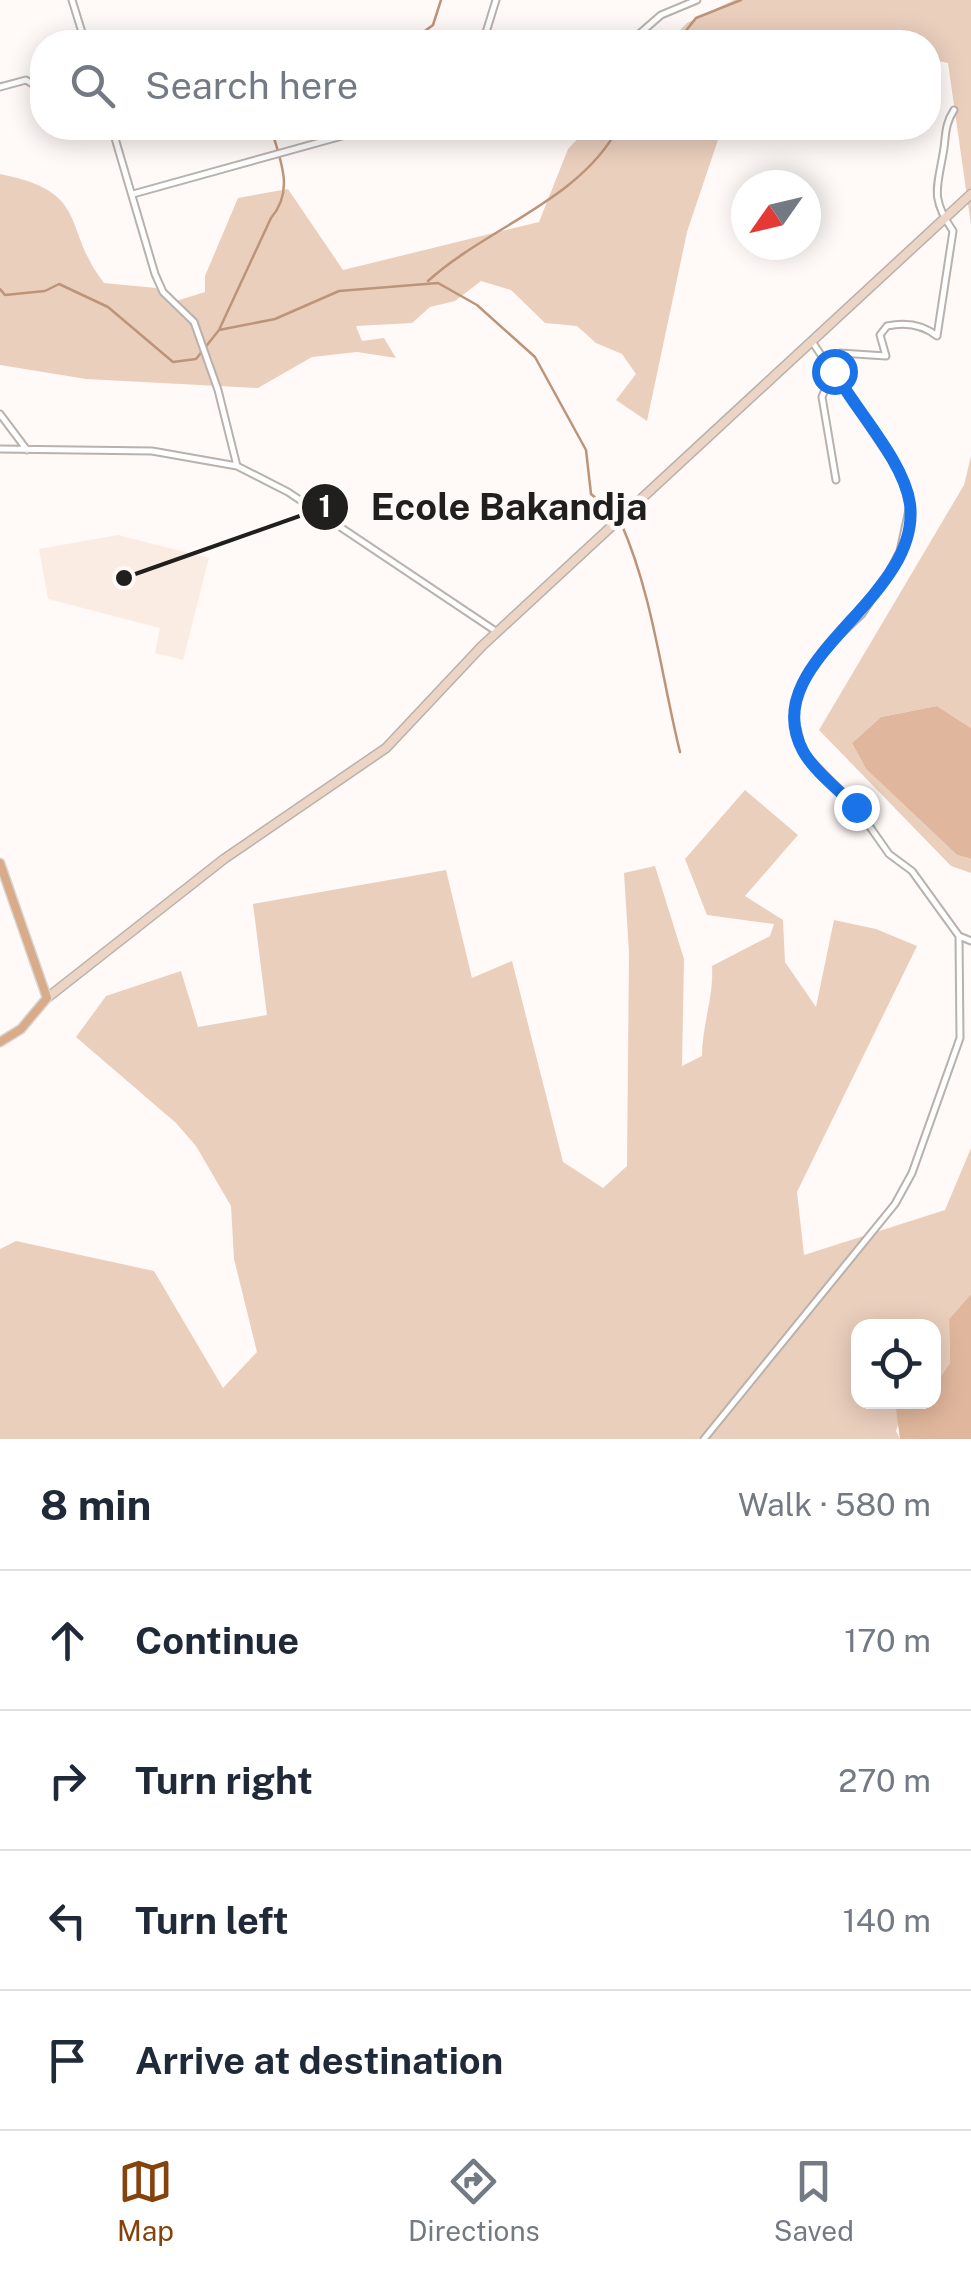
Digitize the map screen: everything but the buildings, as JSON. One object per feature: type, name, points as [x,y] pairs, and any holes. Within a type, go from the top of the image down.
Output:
[{"type":"main road","points":[[0,1042],[21,1029],[47,998],[224,860],[364,767],[497,632],[971,194]]},
{"type":"main road","points":[[0,862],[47,998]]},
{"type":"street","points":[[72,0],[81,30]]},
{"type":"street","points":[[487,30],[496,0]]},
{"type":"street","points":[[644,30],[661,16],[697,0]]},
{"type":"street","points":[[0,86],[30,82]]},
{"type":"street","points":[[836,480],[822,397],[840,354],[886,356],[880,335],[887,326],[915,326],[936,336],[953,232],[938,209],[935,179],[946,124],[954,110]]},
{"type":"street","points":[[116,140],[163,292],[194,322],[218,390],[237,466]]},
{"type":"street","points":[[133,194],[328,140]]},
{"type":"street","points":[[813,343],[900,471],[910,505],[900,551],[870,600],[822,652],[803,681],[794,703],[795,720],[804,752],[856,807],[889,854],[912,871],[960,936],[971,941]]},
{"type":"street","points":[[0,414],[26,450]]},
{"type":"street","points":[[0,449],[152,452],[237,466],[288,492],[497,632]]},
{"type":"street","points":[[704,1439],[856,1257],[912,1173],[960,1038],[960,936]]},
{"type":"shaded area","points":[[734,0],[971,0],[971,225],[948,63],[941,62],[941,30],[680,30]]},
{"type":"shaded area","points":[[577,140],[718,140],[687,232],[647,421],[616,400],[636,374],[622,354],[596,343],[577,326],[545,323],[511,290],[481,281],[455,301],[430,307],[412,323],[356,326],[362,341],[384,338],[396,358],[357,352],[312,357],[258,388],[86,379],[0,365],[0,174],[49,191],[62,202],[104,283],[156,288],[173,302],[205,292],[205,276],[238,198],[288,189],[343,270],[539,222],[568,149]]},
{"type":"shaded area","points":[[971,456],[971,728],[937,706],[881,717],[852,743],[866,769],[957,855],[971,859],[971,873],[951,866],[819,730],[964,485]]},
{"type":"shaded area","points":[[118,535],[209,558],[183,660],[155,653],[160,628],[48,599],[39,549]]},
{"type":"shaded area","points":[[937,706],[971,728],[971,859],[957,855],[866,769],[852,743],[881,717]]},
{"type":"shaded area","points":[[745,790],[798,835],[745,896],[783,920],[785,962],[816,1007],[834,920],[876,929],[917,946],[797,1192],[804,1255],[945,1210],[971,1148],[971,1294],[949,1319],[950,1363],[941,1376],[941,1319],[851,1319],[851,1409],[904,1409],[896,1431],[900,1439],[0,1439],[0,1249],[16,1241],[154,1271],[223,1388],[257,1352],[234,1259],[231,1206],[196,1146],[176,1123],[76,1037],[106,996],[181,971],[198,1027],[267,1015],[253,904],[446,870],[472,978],[512,961],[563,1162],[603,1188],[627,1166],[629,953],[624,873],[655,866],[684,959],[682,1066],[702,1056],[712,966],[770,936],[774,924],[707,915],[685,859]]},
{"type":"shaded area","points":[[971,1294],[971,1439],[900,1439],[896,1409],[941,1409],[941,1376],[950,1363],[949,1319]]},
{"type":"waterway","points":[[426,30],[433,25],[441,0]]},
{"type":"waterway","points":[[686,30],[696,18],[741,0]]},
{"type":"waterway","points":[[0,289],[5,295],[45,291],[59,284],[108,307],[173,362],[196,359],[219,330],[282,197],[283,174],[274,140]]},
{"type":"waterway","points":[[428,281],[556,194],[580,175],[610,140]]},
{"type":"waterway","points":[[219,330],[275,319],[339,291],[438,283],[477,305],[535,357],[586,450],[591,494],[617,516]]},
{"type":"waterway","points":[[621,523],[649,607],[680,752]]},
{"type":"place","name":"Ecole Bakandja","points":[[124,578]]},
{"type":"route","points":[[834,371],[857,412],[900,471],[910,505],[900,551],[888,574],[862,614],[822,652],[794,703],[804,752],[856,807]]}]
